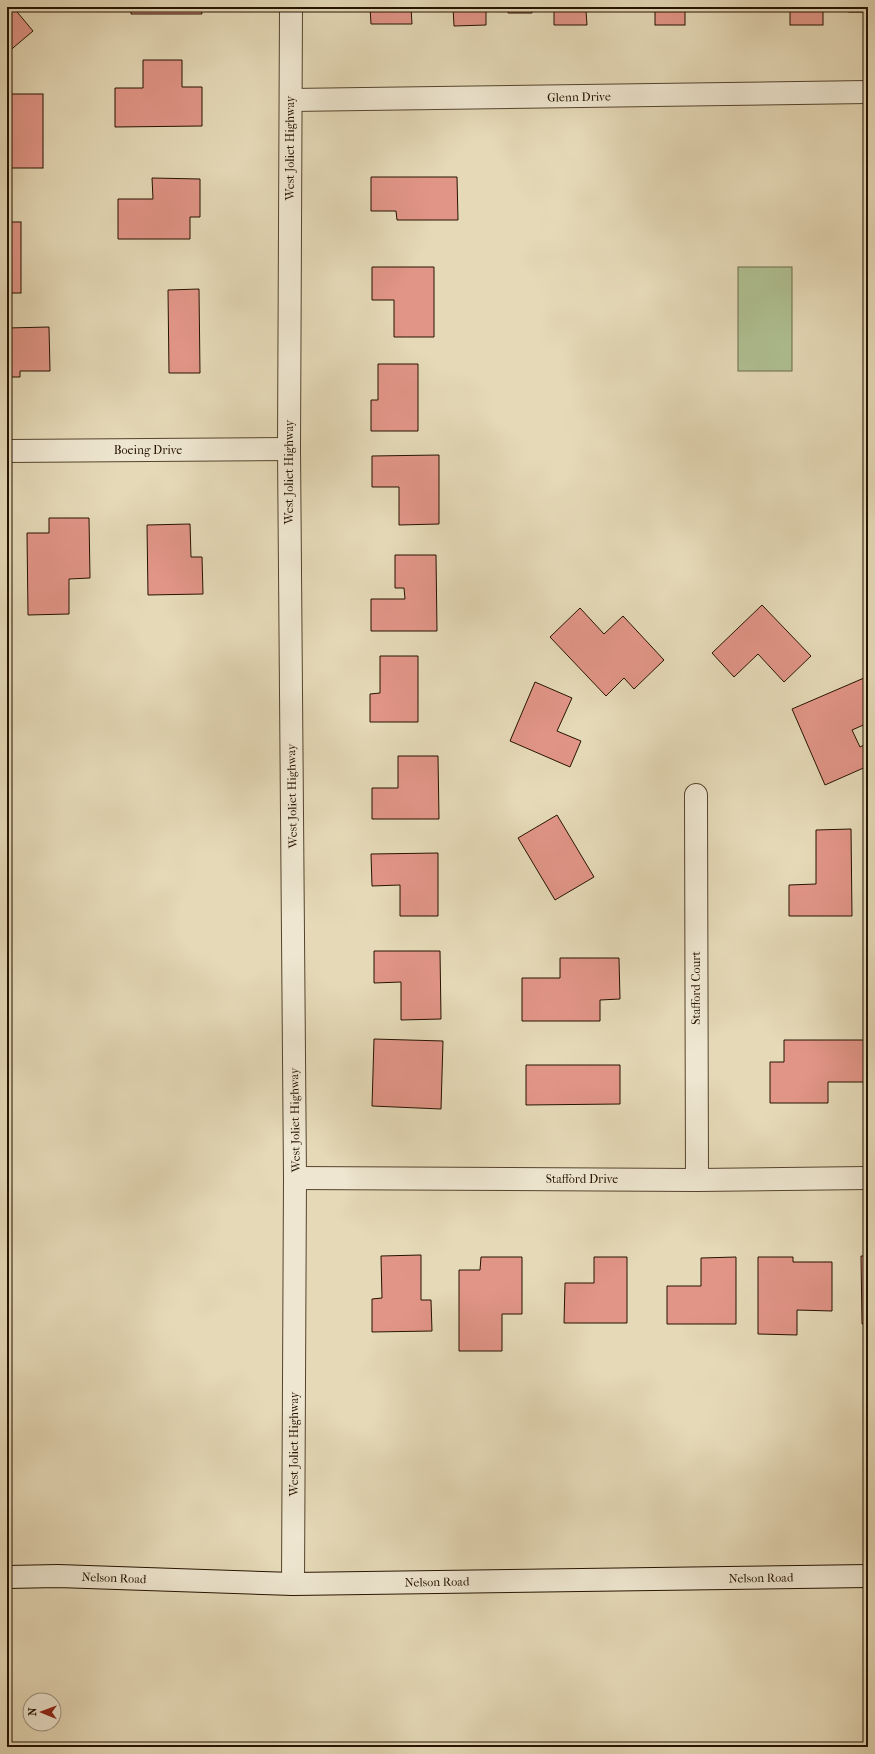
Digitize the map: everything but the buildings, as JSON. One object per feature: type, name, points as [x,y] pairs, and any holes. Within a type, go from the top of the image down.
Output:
[{"type":"street","name":"West Joliet Highway","points":[[291,7],[289,449],[295,1178],[293,1584]]},
{"type":"street","name":"Glenn Drive","points":[[291,100],[868,92]]},
{"type":"street","name":"Boeing Drive","points":[[7,451],[289,449]]},
{"type":"street","name":"Stafford Court","points":[[696,795],[697,1180]]},
{"type":"street","name":"Stafford Drive","points":[[295,1178],[697,1180],[868,1178]]},
{"type":"street","name":"Nelson Road","points":[[7,1577],[58,1576],[293,1584],[868,1576]]},
{"type":"green space","points":[[738,267],[792,267],[792,371],[738,371]]}]
